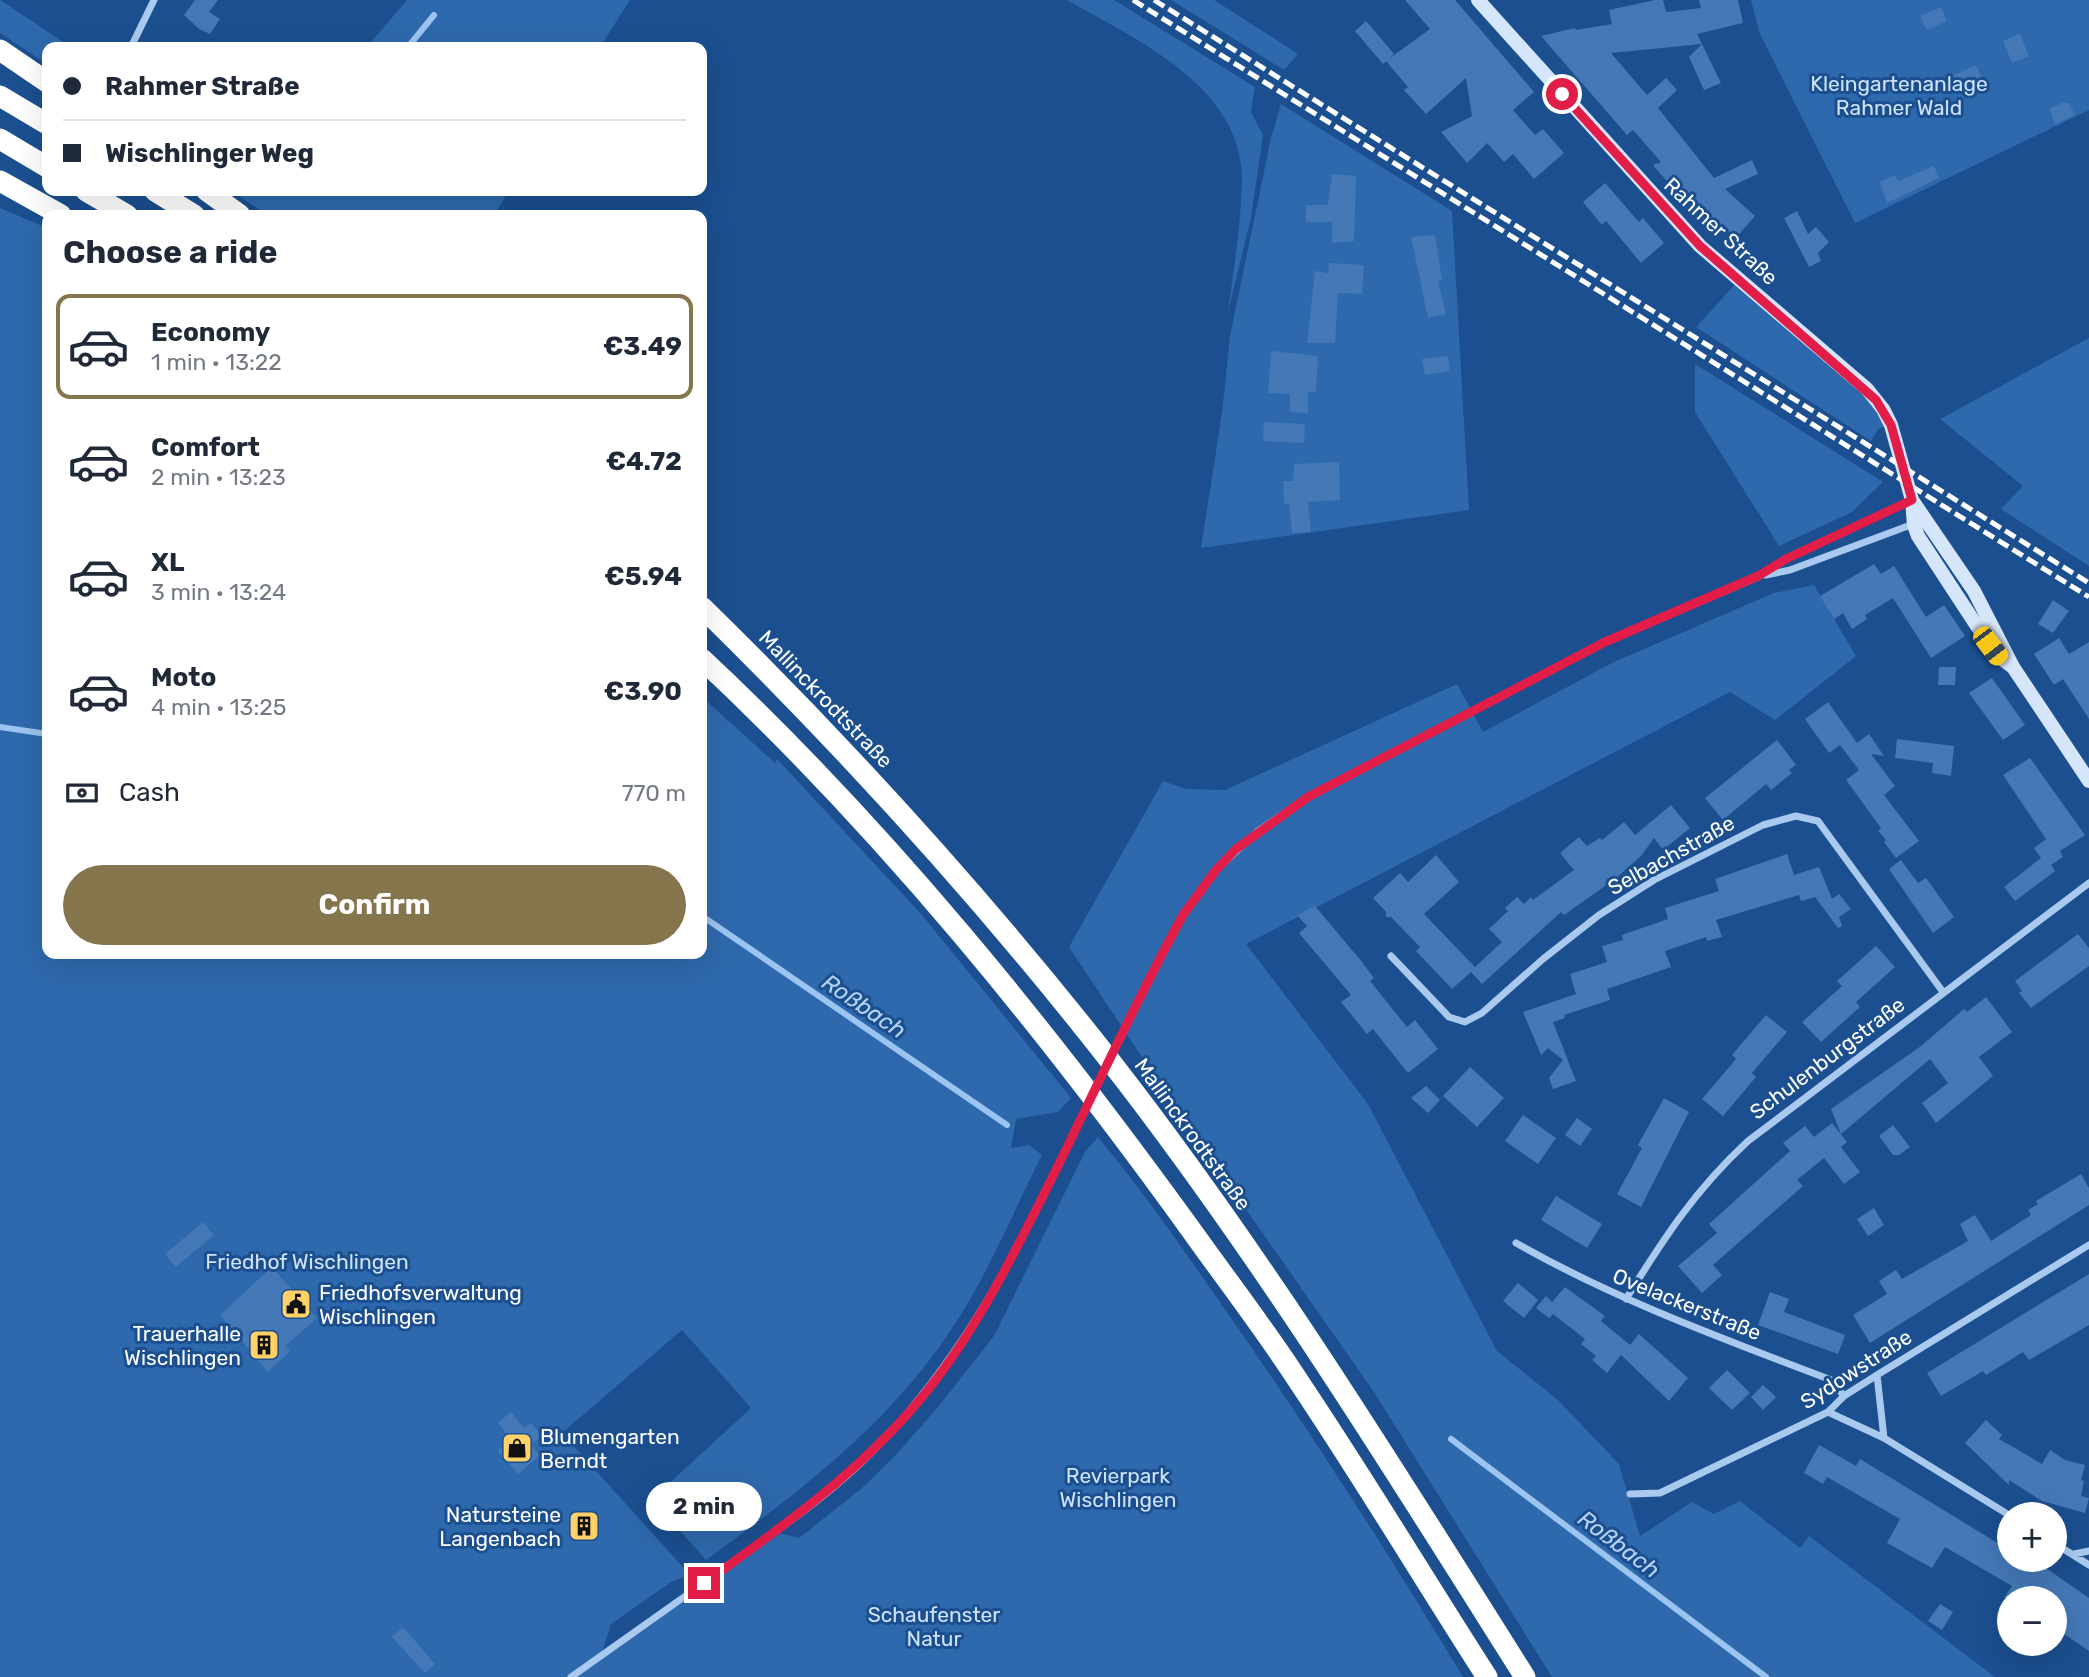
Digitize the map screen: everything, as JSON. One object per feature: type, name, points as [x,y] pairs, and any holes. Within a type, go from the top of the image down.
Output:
[{"type":"highway","points":[[0,50],[42,79]]},
{"type":"highway","points":[[0,96],[42,121]]},
{"type":"highway","points":[[0,139],[42,164]]},
{"type":"highway","points":[[0,181],[52,210]]},
{"type":"highway","points":[[95,196],[118,210]]},
{"type":"highway","points":[[163,196],[186,210]]},
{"type":"highway","points":[[214,196],[233,210]]},
{"type":"highway","name":"Mallinckrodtstraße","points":[[707,612],[784,687],[919,833],[985,908],[1112,1064],[1318,1352],[1398,1472],[1524,1677]]},
{"type":"highway","points":[[707,664],[807,764],[891,855],[1053,1045],[1298,1380],[1487,1677]]},
{"type":"main road","name":"Rahmer Straße","points":[[1478,0],[1691,236],[1876,400],[1891,425],[1920,521],[1974,591],[2013,667],[2089,781]]},
{"type":"street","points":[[133,42],[154,0]]},
{"type":"street","points":[[571,1677],[786,1524],[871,1453],[932,1384],[974,1326],[1036,1210],[1166,947],[1199,892],[1236,849],[1288,811],[1355,771],[1605,642],[1758,576],[1786,559],[1912,500]]},
{"type":"street","points":[[1758,576],[1790,570],[1920,521]]},
{"type":"street","name":"Selbachstraße","points":[[1391,956],[1449,1017],[1465,1022],[1482,1013],[1542,959],[1599,915],[1654,880],[1763,825],[1796,816],[1818,821],[1943,992]]},
{"type":"street","name":"Schulenburgstraße","points":[[1626,1299],[1671,1226],[1710,1176],[1748,1141],[2089,883]]},
{"type":"street","name":"Ovelackerstraße","points":[[1516,1243],[1579,1279],[1831,1380],[1844,1396]]},
{"type":"street","name":"Sydowstraße","points":[[1630,1494],[1660,1493],[1828,1412],[1844,1396],[2089,1245]]},
{"type":"street","points":[[1877,1375],[1884,1438]]},
{"type":"street","points":[[1828,1412],[1884,1438],[1997,1508]]},
{"type":"street","points":[[2067,1550],[2089,1565]]},
{"type":"street","points":[[2074,1554],[2089,1551]]},
{"type":"green space","points":[[0,0],[63,42],[42,42],[42,61],[0,33]]},
{"type":"green space","points":[[407,0],[630,0],[603,42],[371,42]]},
{"type":"green space","points":[[1067,0],[1114,0],[1255,87],[1251,112],[1263,135],[1251,218],[1228,312],[1239,229],[1242,179],[1237,146],[1224,117],[1205,92],[1180,69],[1123,31]]},
{"type":"green space","points":[[1171,0],[1214,0],[1298,54],[1284,70]]},
{"type":"green space","name":"Kleingartenanlage Rahmer Wald","points":[[1751,0],[2089,0],[2089,110],[1855,223],[1760,34]]},
{"type":"green space","points":[[1281,104],[1452,211],[1469,510],[1201,548],[1222,413],[1230,336],[1271,138]]},
{"type":"green space","points":[[239,196],[506,196],[497,210],[260,210]]},
{"type":"green space","points":[[0,208],[42,226],[42,959],[707,959],[707,702],[775,763],[777,759],[922,915],[1071,1098],[1058,1112],[1016,1119],[1011,1148],[1029,1145],[1042,1155],[983,1277],[935,1353],[907,1388],[845,1450],[777,1507],[706,1560],[652,1499],[751,1408],[682,1330],[562,1433],[690,1575],[671,1582],[611,1624],[601,1655],[776,1532],[799,1538],[861,1489],[894,1457],[994,1336],[1085,1152],[1098,1137],[1167,1228],[1293,1409],[1380,1542],[1463,1677],[0,1677]]},
{"type":"green space","points":[[1740,279],[1867,389],[1891,425],[1878,429],[1871,441],[1696,327]]},
{"type":"green space","points":[[2089,338],[2089,566],[2001,509],[2023,486],[1940,419]]},
{"type":"green space","points":[[1695,364],[1883,482],[1852,512],[1779,546],[1695,412]]},
{"type":"green space","points":[[1814,585],[1856,656],[1775,720],[1730,692],[1246,944],[1368,1104],[1497,1351],[1558,1400],[1619,1464],[1640,1536],[1692,1502],[1714,1514],[1740,1501],[1800,1548],[1809,1536],[1995,1677],[1552,1677],[1374,1392],[1191,1131],[1069,947],[1163,781],[1186,789],[1225,790],[1457,684],[1483,732],[1614,662],[1774,593]]},
{"type":"building","points":[[195,0],[218,0],[209,12],[220,19],[210,34],[199,29],[184,15]]},
{"type":"building","points":[[1405,0],[1455,0],[1534,92],[1513,110],[1535,135],[1543,129],[1564,153],[1534,179],[1513,154],[1504,162],[1487,143],[1467,163],[1441,132],[1472,116],[1466,78],[1426,114],[1404,90],[1408,87],[1386,61],[1430,29]]},
{"type":"building","points":[[1663,0],[1666,12],[1701,8],[1699,0],[1738,0],[1743,23],[1697,34],[1702,44],[1611,53],[1647,95],[1666,78],[1677,90],[1658,108],[1714,178],[1752,160],[1758,174],[1725,189],[1755,216],[1734,240],[1677,193],[1653,165],[1661,162],[1633,130],[1627,135],[1541,36],[1575,28],[1612,24],[1609,10]]},
{"type":"building","points":[[1941,7],[1947,21],[1927,30],[1920,16]]},
{"type":"building","points":[[1366,21],[1394,54],[1383,64],[1355,31]]},
{"type":"building","points":[[2020,34],[2029,56],[2012,63],[2003,41]]},
{"type":"building","points":[[1702,44],[1721,83],[1704,90],[1689,57]]},
{"type":"building","points":[[1976,65],[1983,80],[1958,90],[1952,76]]},
{"type":"building","points":[[2069,103],[2075,115],[2055,124],[2049,109]]},
{"type":"building","points":[[1934,166],[1939,178],[1887,203],[1880,182],[1895,175],[1898,181]]},
{"type":"building","points":[[1332,174],[1356,176],[1354,241],[1332,243],[1332,222],[1306,222],[1306,205],[1328,205]]},
{"type":"building","points":[[1605,183],[1639,222],[1643,218],[1664,243],[1641,263],[1606,221],[1602,225],[1583,202]]},
{"type":"building","points":[[1797,211],[1808,234],[1816,227],[1829,242],[1818,253],[1821,261],[1809,267],[1784,218]]},
{"type":"building","points":[[1435,235],[1442,280],[1438,281],[1446,314],[1428,318],[1411,237]]},
{"type":"building","points":[[1329,263],[1364,265],[1362,294],[1338,293],[1335,343],[1307,343],[1315,271],[1328,273]]},
{"type":"building","points":[[1271,351],[1318,356],[1316,392],[1308,392],[1308,413],[1290,412],[1290,394],[1268,393]]},
{"type":"building","points":[[1448,356],[1450,371],[1425,375],[1422,359]]},
{"type":"building","points":[[1264,422],[1305,424],[1304,443],[1263,441]]},
{"type":"building","points":[[1339,462],[1340,500],[1308,502],[1311,532],[1292,533],[1289,504],[1284,504],[1283,481],[1293,481],[1294,464]]},
{"type":"building","points":[[1874,564],[1881,574],[1894,566],[1926,617],[1944,605],[1965,636],[1931,658],[1893,598],[1865,615],[1867,619],[1852,629],[1843,613],[1834,619],[1820,596]]},
{"type":"building","points":[[2053,600],[2069,611],[2053,633],[2038,624]]},
{"type":"building","points":[[2059,638],[2069,654],[2089,642],[2089,719],[2063,679],[2054,685],[2034,654]]},
{"type":"building","points":[[1939,667],[1956,667],[1955,685],[1938,685]]},
{"type":"building","points":[[1992,678],[2025,725],[2003,740],[1969,693]]},
{"type":"building","points":[[1828,702],[1857,743],[1869,734],[1884,756],[1871,754],[1895,786],[1884,795],[1919,841],[1896,858],[1878,831],[1881,828],[1846,780],[1859,770],[1840,745],[1829,753],[1805,719]]},
{"type":"building","points":[[1897,739],[1954,746],[1951,776],[1932,773],[1933,763],[1895,758]]},
{"type":"building","points":[[1777,740],[1796,765],[1789,770],[1792,773],[1771,790],[1766,784],[1723,820],[1705,798]]},
{"type":"building","points":[[2030,758],[2085,835],[2060,851],[2063,857],[2051,865],[2055,871],[2015,901],[2004,887],[2041,858],[2034,848],[2046,839],[2003,775]]},
{"type":"building","points":[[1671,805],[1690,828],[1663,850],[1654,838],[1641,856],[1615,879],[1564,915],[1561,912],[1482,984],[1471,972],[1452,989],[1416,951],[1420,947],[1391,917],[1386,917],[1386,912],[1373,898],[1400,873],[1408,882],[1436,855],[1459,882],[1424,914],[1475,967],[1502,942],[1489,929],[1508,911],[1505,908],[1517,897],[1524,904],[1531,897],[1533,900],[1574,870],[1560,853],[1579,837],[1587,846],[1600,838],[1602,840],[1624,822],[1635,835]]},
{"type":"building","points":[[1787,854],[1794,875],[1819,867],[1832,899],[1839,894],[1851,909],[1839,917],[1842,926],[1838,928],[1815,897],[1801,901],[1799,895],[1716,920],[1722,937],[1707,941],[1706,937],[1665,951],[1671,967],[1607,989],[1610,1000],[1564,1015],[1565,1018],[1553,1022],[1576,1081],[1553,1089],[1549,1078],[1563,1060],[1548,1048],[1541,1055],[1523,1012],[1576,994],[1570,974],[1607,962],[1602,946],[1623,940],[1622,935],[1668,919],[1665,908],[1719,891],[1715,879]]},
{"type":"building","points":[[1901,860],[1918,883],[1926,878],[1954,917],[1933,933],[1889,869]]},
{"type":"building","points":[[1315,906],[1362,962],[1374,978],[1370,981],[1407,1027],[1415,1020],[1438,1049],[1408,1073],[1373,1029],[1367,1034],[1341,1002],[1351,995],[1299,933],[1307,926],[1297,915]]},
{"type":"building","points":[[2078,934],[2089,948],[2089,966],[2031,1008],[2019,993],[2022,991],[2015,981]]},
{"type":"building","points":[[1876,946],[1895,967],[1856,1002],[1860,1007],[1821,1042],[1802,1022],[1842,986],[1837,981]]},
{"type":"building","points":[[1986,997],[2012,1032],[1979,1057],[1993,1076],[1936,1123],[1922,1103],[1948,1083],[1930,1059],[1841,1134],[1831,1109],[1921,1046],[1964,1009],[1967,1012]]},
{"type":"building","points":[[1766,1015],[1787,1032],[1752,1073],[1756,1077],[1723,1116],[1702,1099],[1736,1059],[1732,1055]]},
{"type":"building","points":[[1470,1067],[1504,1098],[1477,1127],[1443,1096]]},
{"type":"building","points":[[1426,1086],[1440,1100],[1428,1113],[1411,1098]]},
{"type":"building","points":[[1664,1098],[1689,1112],[1641,1207],[1617,1194],[1642,1148],[1638,1145]]},
{"type":"building","points":[[1523,1115],[1556,1138],[1538,1164],[1505,1141]]},
{"type":"building","points":[[1577,1118],[1592,1129],[1580,1146],[1565,1135]]},
{"type":"building","points":[[1832,1123],[1847,1142],[1841,1147],[1860,1172],[1844,1184],[1824,1158],[1797,1180],[1803,1186],[1713,1265],[1722,1275],[1702,1293],[1678,1266],[1717,1233],[1709,1224],[1790,1151],[1783,1143],[1805,1126],[1814,1137]]},
{"type":"building","points":[[1893,1125],[1910,1147],[1899,1155],[1893,1155],[1879,1136]]},
{"type":"building","points":[[2081,1174],[2089,1188],[2089,1205],[1870,1343],[1853,1315],[1887,1294],[1879,1281],[1896,1270],[1902,1279],[1968,1241],[1960,1224],[1975,1215],[1991,1241],[2031,1215],[2028,1210],[2038,1204],[2036,1201]]},
{"type":"building","points":[[1556,1196],[1602,1224],[1587,1248],[1541,1220]]},
{"type":"building","points":[[1874,1208],[1884,1225],[1868,1236],[1857,1219]]},
{"type":"building","points":[[203,1222],[214,1235],[176,1267],[165,1254]]},
{"type":"building","points":[[272,1267],[317,1318],[285,1346],[290,1351],[268,1372],[220,1315]]},
{"type":"building","points":[[2089,1274],[2089,1325],[2029,1360],[2023,1352],[1986,1375],[1983,1371],[1941,1396],[1927,1373]]},
{"type":"building","points":[[1518,1283],[1538,1300],[1524,1318],[1503,1301]]},
{"type":"building","points":[[1565,1287],[1605,1316],[1601,1321],[1630,1345],[1639,1334],[1688,1378],[1669,1401],[1621,1355],[1607,1373],[1592,1360],[1596,1356],[1581,1344],[1585,1339],[1553,1314],[1549,1318],[1536,1308],[1546,1296],[1552,1302]]},
{"type":"building","points":[[1770,1292],[1789,1299],[1784,1312],[1845,1335],[1838,1354],[1758,1325]]},
{"type":"building","points":[[1727,1370],[1750,1393],[1732,1410],[1709,1388]]},
{"type":"building","points":[[1763,1385],[1776,1397],[1763,1410],[1751,1397]]},
{"type":"building","name":"Blumengarten Berndt","points":[[511,1412],[524,1428],[531,1423],[542,1436],[531,1445],[540,1455],[518,1474],[498,1451],[511,1439],[498,1423]]},
{"type":"building","points":[[1986,1420],[2002,1435],[1999,1439],[2042,1464],[2050,1450],[2065,1460],[2085,1465],[2081,1496],[2089,1498],[2085,1513],[2067,1508],[2067,1502],[2042,1501],[2009,1480],[2009,1485],[1965,1443]]},
{"type":"building","points":[[1819,1445],[1856,1466],[1860,1459],[1997,1543],[1997,1572],[2052,1572],[2089,1598],[2089,1651],[2067,1636],[2067,1586],[2012,1586],[1945,1547],[1932,1568],[1887,1543],[1900,1519],[1827,1477],[1823,1484],[1804,1473]]},
{"type":"building","name":"Natursteine Langenbach","points":[[581,1511],[599,1530],[587,1540],[570,1521]]},
{"type":"building","points":[[1940,1604],[1953,1612],[1942,1630],[1928,1621]]},
{"type":"building","points":[[403,1627],[435,1664],[425,1673],[392,1637]]},
{"type":"waterway","points":[[412,42],[434,15]]},
{"type":"waterway","name":"Roßbach","points":[[0,727],[42,733]]},
{"type":"waterway","name":"Roßbach","points":[[707,919],[1007,1125]]},
{"type":"waterway","name":"Roßbach","points":[[1451,1439],[1766,1677]]},
{"type":"railway","points":[[1133,0],[2089,597]]},
{"type":"railway","points":[[1154,0],[2089,583]]},
{"type":"place","name":"Friedhofsverwaltung Wischlingen","points":[[296,1304]]},
{"type":"place","name":"Trauerhalle Wischlingen","points":[[264,1345]]},
{"type":"place","name":"Blumengarten Berndt","points":[[517,1448]]},
{"type":"place","name":"Natursteine Langenbach","points":[[584,1526]]},
{"type":"route","points":[[704,1583],[776,1532],[854,1469],[900,1422],[946,1365],[974,1326],[1021,1240],[1183,915],[1216,870],[1236,849],[1308,797],[1473,709],[1605,642],[1758,576],[1786,559],[1912,500],[1891,425],[1883,409],[1867,389],[1700,246],[1562,94]]},
{"type":"park label","name":"Friedhof Wischlingen","points":[[307,1261]]},
{"type":"park label","name":"Revierpark Wischlingen","points":[[1118,1487]]},
{"type":"park label","name":"Schaufenster Natur","points":[[934,1626]]}]
